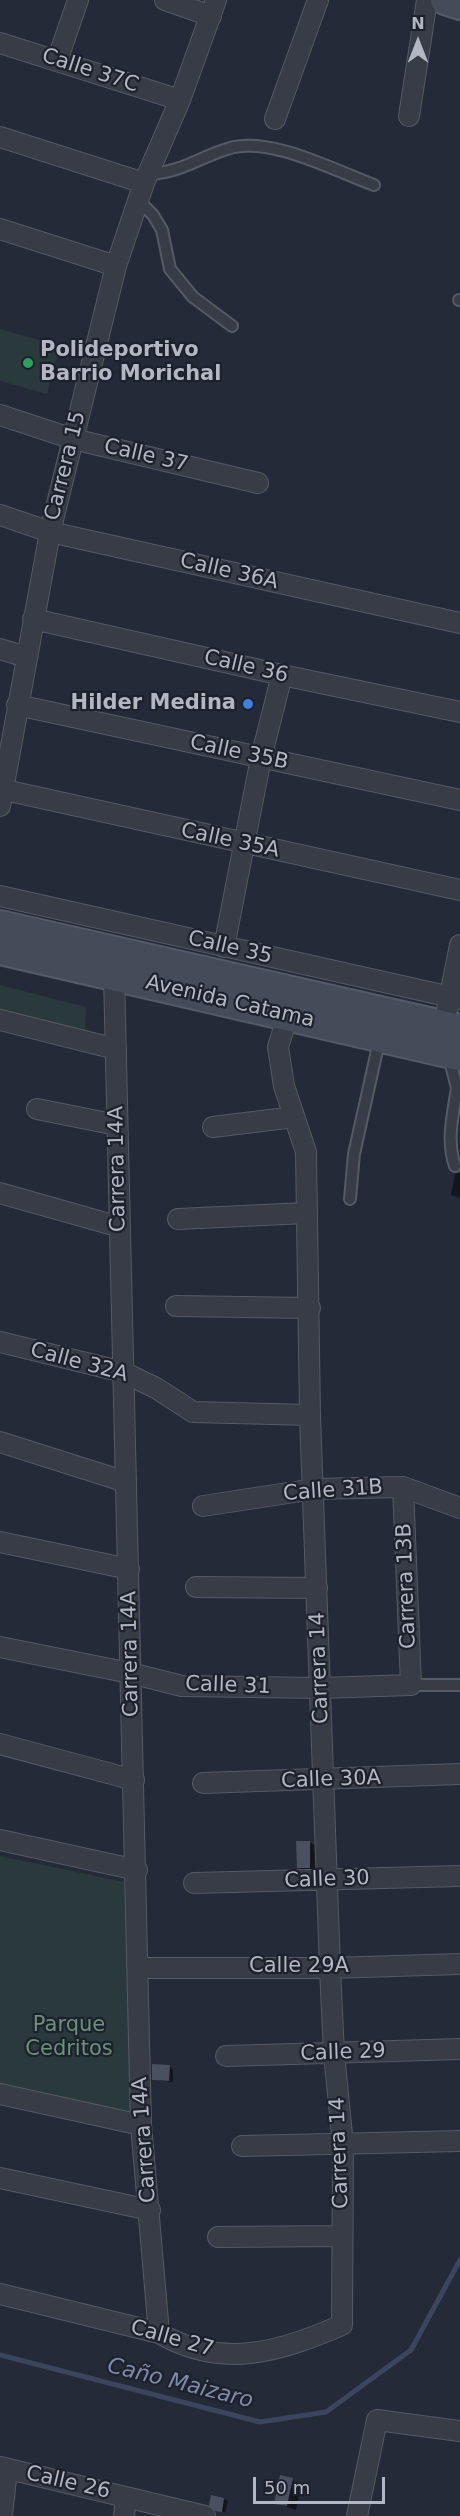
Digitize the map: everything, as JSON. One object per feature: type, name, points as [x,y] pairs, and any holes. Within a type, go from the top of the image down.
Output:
[{"type":"main road","points":[[445,0],[460,5]]},
{"type":"main road","name":"Avenida Catama","points":[[0,925],[452,1027]]},
{"type":"main road","name":"Avenida Catama","points":[[0,950],[454,1055]]},
{"type":"street","points":[[57,61],[78,0]]},
{"type":"street","points":[[165,0],[213,8]]},
{"type":"street","points":[[275,119],[318,0]]},
{"type":"street","points":[[409,116],[427,0]]},
{"type":"street","name":"Carrera 15","points":[[1,795],[50,532],[117,266],[144,186],[180,100],[213,8]]},
{"type":"street","name":"Calle 37C","points":[[0,43],[180,100]]},
{"type":"street","points":[[0,136],[144,186]]},
{"type":"street","points":[[0,229],[117,266]]},
{"type":"street","name":"Calle 37","points":[[0,415],[73,439],[258,483]]},
{"type":"street","name":"Calle 36A","points":[[0,515],[50,532],[460,623]]},
{"type":"street","name":"Calle 36","points":[[33,619],[460,712]]},
{"type":"street","points":[[0,649],[26,657]]},
{"type":"street","points":[[224,947],[261,758],[282,675]]},
{"type":"street","name":"Calle 35B","points":[[17,705],[460,800]]},
{"type":"street","name":"Calle 35A","points":[[1,795],[460,890]]},
{"type":"street","name":"Calle 35","points":[[0,896],[455,998]]},
{"type":"street","points":[[452,1027],[460,945]]},
{"type":"street","name":"Carrera 14A","points":[[114,975],[130,1673],[137,1870],[141,2125],[159,2333]]},
{"type":"street","name":"Carrera 14","points":[[288,1016],[278,1047],[284,1086],[306,1152],[310,1415],[330,1968],[334,2054],[343,2145],[342,2325]]},
{"type":"street","points":[[0,1020],[116,1049]]},
{"type":"street","points":[[37,1109],[117,1125]]},
{"type":"street","points":[[213,1127],[294,1117]]},
{"type":"street","points":[[0,1193],[120,1227]]},
{"type":"street","points":[[178,1219],[306,1213]]},
{"type":"street","points":[[176,1306],[310,1308]]},
{"type":"street","name":"Calle 32A","points":[[0,1342],[123,1372],[156,1388],[193,1412],[310,1415]]},
{"type":"street","points":[[0,1442],[126,1482]]},
{"type":"street","name":"Calle 31B","points":[[203,1506],[314,1489],[403,1487],[460,1508]]},
{"type":"street","name":"Carrera 13B","points":[[403,1487],[411,1685]]},
{"type":"street","points":[[0,1542],[129,1569]]},
{"type":"street","points":[[196,1587],[318,1588]]},
{"type":"street","name":"Calle 31","points":[[0,1647],[130,1673],[182,1686],[321,1688],[411,1685]]},
{"type":"street","points":[[0,1743],[134,1780]]},
{"type":"street","name":"Calle 30A","points":[[203,1783],[325,1781],[460,1774]]},
{"type":"street","points":[[0,1840],[137,1870]]},
{"type":"street","name":"Calle 30","points":[[194,1883],[460,1876]]},
{"type":"street","name":"Calle 29A","points":[[138,1968],[330,1968],[460,1964]]},
{"type":"street","name":"Calle 29","points":[[226,2056],[460,2049]]},
{"type":"street","points":[[0,2094],[141,2125]]},
{"type":"street","points":[[242,2146],[460,2141]]},
{"type":"street","points":[[0,2178],[150,2210]]},
{"type":"street","points":[[218,2237],[342,2236]]},
{"type":"street","name":"Calle 27","points":[[0,2294],[159,2333],[174,2342],[210,2353],[247,2354],[298,2344],[342,2325]]},
{"type":"street","points":[[357,2516],[377,2420],[460,2431]]},
{"type":"street","points":[[2,2516],[3,2468]]},
{"type":"street","name":"Calle 26","points":[[3,2468],[125,2506],[205,2516]]},
{"type":"lane","points":[[232,326],[193,297],[170,269],[162,230],[153,215],[144,186],[164,174],[187,167],[226,149],[242,145],[287,152],[374,185]]},
{"type":"lane","points":[[350,1199],[354,1154],[380,1037]]},
{"type":"lane","points":[[454,1055],[458,1091],[450,1137],[450,1152],[455,1166]]},
{"type":"lane","name":"Calle 31","points":[[411,1685],[460,1685]]},
{"type":"green space","name":"Polideportivo Barrio Morichal","points":[[0,329],[60,346],[47,394],[0,381]]},
{"type":"green space","points":[[0,985],[86,1007],[85,1033],[0,1013]]},
{"type":"green space","name":"Parque Cedritos","points":[[0,1856],[134,1884],[141,2125],[0,2092]]},
{"type":"building","points":[[296,1841],[310,1841],[310,1868],[297,1868]]},
{"type":"building","points":[[152,2064],[170,2065],[169,2081],[152,2080]]},
{"type":"building","points":[[280,2475],[293,2478],[287,2506],[274,2504]]},
{"type":"building","points":[[211,2495],[224,2498],[222,2512],[215,2511],[209,2505]]},
{"type":"waterway","name":"Caño Maizaro","points":[[0,2355],[260,2422],[326,2412],[411,2350],[460,2260]]},
{"type":"place","name":"Polideportivo Barrio Morichal","points":[[28,363]]},
{"type":"place","name":"Hilder Medina","points":[[248,704]]}]
